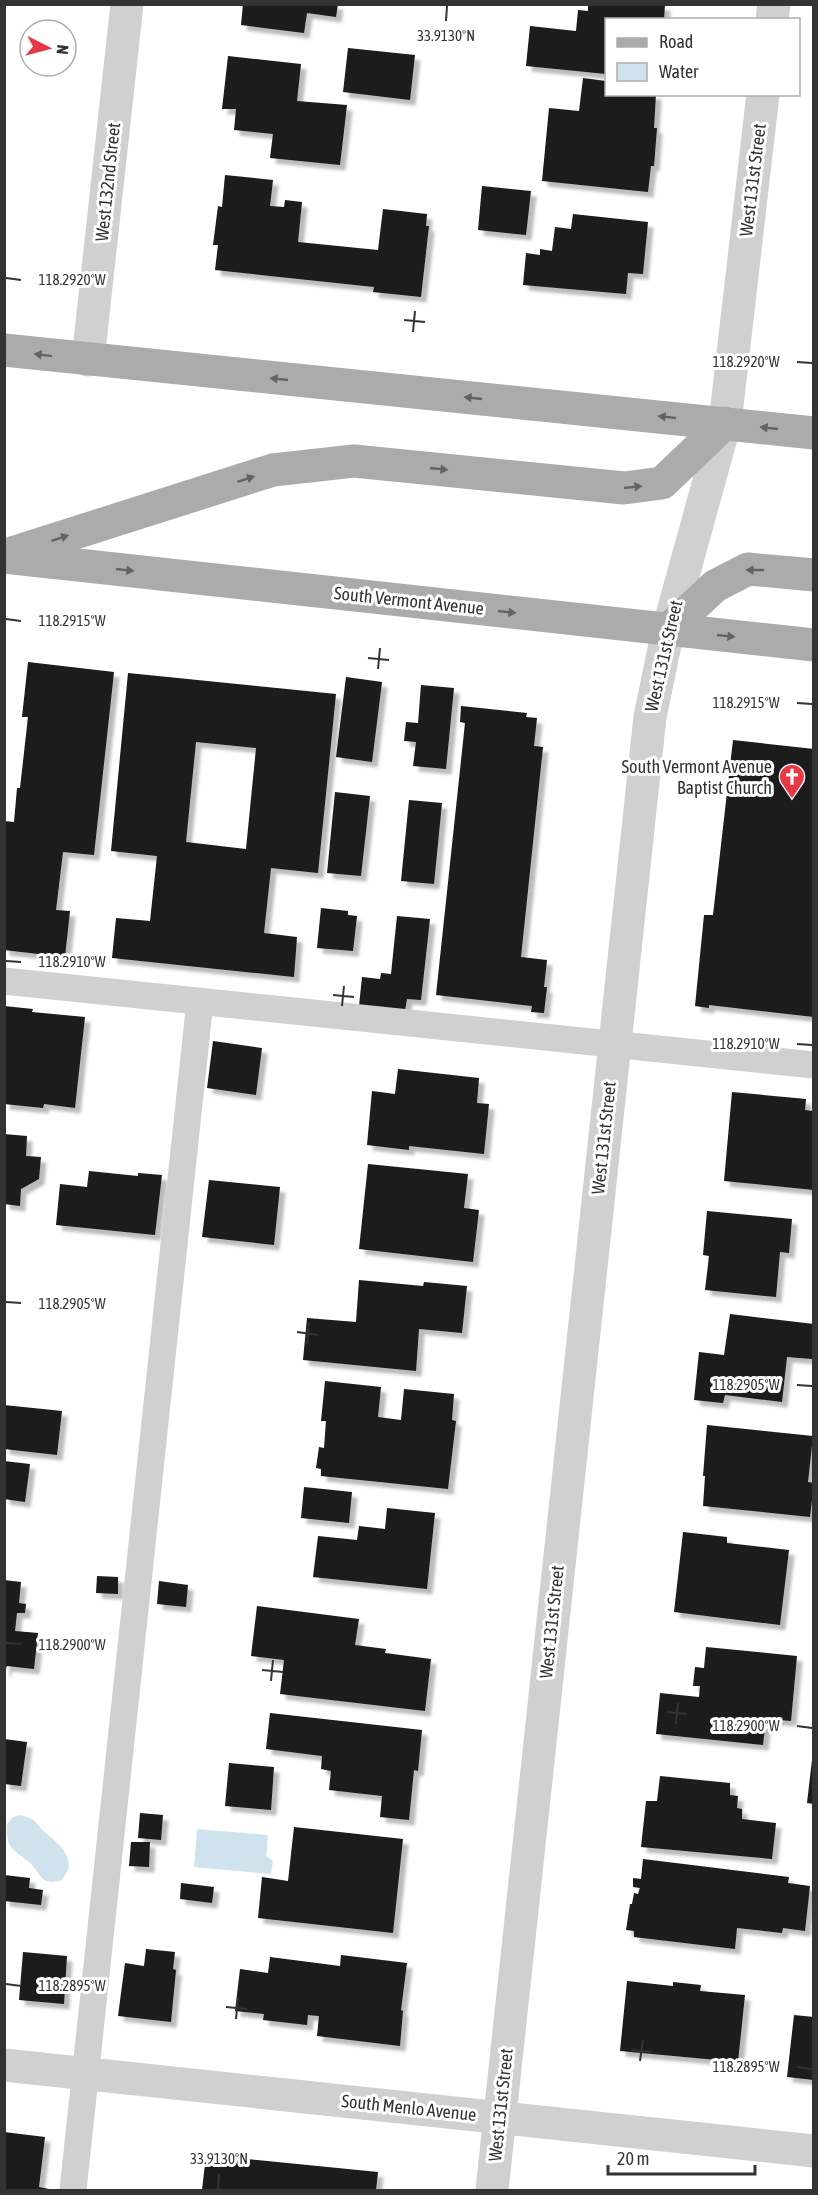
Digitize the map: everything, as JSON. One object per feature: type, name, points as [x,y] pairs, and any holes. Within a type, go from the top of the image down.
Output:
[{"type":"main road","points":[[4,350],[813,433]]},
{"type":"main road","points":[[4,556],[273,470],[354,461],[624,488],[662,483],[725,423]]},
{"type":"main road","name":"South Vermont Avenue","points":[[4,556],[813,645]]},
{"type":"main road","points":[[668,630],[715,586],[748,568],[813,575]]},
{"type":"street","name":"West 132nd Street","points":[[88,360],[127,4]]},
{"type":"street","name":"West 131st Street","points":[[492,2190],[650,717],[668,630],[725,423],[763,96]]},
{"type":"street","name":"South Menlo Avenue","points":[[4,2065],[813,2151]]},
{"type":"lane","points":[[4,981],[813,1065]]},
{"type":"lane","points":[[73,2190],[200,1002]]},
{"type":"water","points":[[19,1815],[33,1820],[65,1852],[69,1868],[62,1880],[45,1881],[9,1844],[7,1824]]},
{"type":"water","points":[[197,1829],[268,1835],[266,1856],[273,1861],[271,1874],[194,1867]]},
{"type":"building","points":[[243,4],[338,4],[336,17],[307,13],[304,33],[241,25]]},
{"type":"building","points":[[588,5],[665,5],[664,18],[605,18],[605,74],[526,66],[530,26],[576,31],[578,10],[588,11]]},
{"type":"building","points":[[348,48],[415,55],[410,100],[343,92]]},
{"type":"building","points":[[228,56],[301,64],[297,101],[347,105],[340,165],[270,158],[273,134],[234,130],[236,109],[222,109]]},
{"type":"building","points":[[583,78],[605,81],[605,96],[656,96],[654,128],[657,128],[654,166],[651,166],[648,192],[542,181],[549,108],[579,111]]},
{"type":"building","points":[[225,175],[273,180],[270,206],[284,207],[285,200],[302,202],[298,242],[378,250],[383,209],[427,214],[426,226],[429,226],[421,297],[373,292],[374,287],[215,270],[218,245],[213,245],[218,206],[222,207]]},
{"type":"building","points":[[482,186],[531,191],[526,235],[478,230]]},
{"type":"building","points":[[573,214],[648,222],[643,274],[628,273],[626,294],[523,285],[526,253],[540,255],[540,249],[552,251],[555,227],[571,229]]},
{"type":"building","points":[[28,662],[114,672],[94,855],[63,852],[56,910],[70,911],[65,957],[4,950],[4,821],[14,822],[17,788],[20,788],[28,717],[22,717]]},
{"type":"building","points":[[128,673],[336,694],[318,873],[271,868],[264,933],[297,937],[294,977],[112,958],[116,918],[150,921],[157,856],[111,851]],"holes":[[[196,742],[256,748],[246,849],[186,842]]]},
{"type":"building","points":[[346,677],[382,682],[372,762],[336,757]]},
{"type":"building","points":[[421,685],[454,688],[446,769],[413,766],[416,742],[404,741],[406,722],[418,723]]},
{"type":"building","points":[[461,706],[527,713],[526,717],[537,718],[534,746],[543,747],[521,957],[547,960],[544,1013],[531,1012],[532,1006],[436,995],[465,723],[460,722]]},
{"type":"building","points":[[733,740],[814,749],[814,1017],[709,1005],[709,1008],[695,1006],[704,915],[713,915]]},
{"type":"building","points":[[335,792],[370,796],[361,876],[327,873]]},
{"type":"building","points":[[409,800],[442,803],[434,884],[401,881]]},
{"type":"building","points":[[321,908],[348,911],[348,915],[357,916],[353,951],[317,948]]},
{"type":"building","points":[[397,916],[430,919],[421,1000],[407,999],[405,1011],[359,1006],[362,977],[380,979],[381,973],[391,974]]},
{"type":"building","points":[[4,1006],[33,1009],[32,1012],[85,1017],[75,1108],[44,1104],[43,1108],[4,1104]]},
{"type":"building","points":[[213,1041],[262,1048],[256,1095],[207,1088]]},
{"type":"building","points":[[398,1069],[479,1078],[477,1103],[489,1104],[484,1154],[409,1146],[409,1150],[367,1145],[372,1091],[395,1094]]},
{"type":"building","points":[[732,1092],[806,1099],[805,1110],[813,1111],[814,1190],[724,1181]]},
{"type":"building","points":[[4,1134],[27,1136],[26,1156],[41,1157],[39,1179],[21,1189],[20,1206],[4,1204]]},
{"type":"building","points":[[368,1164],[468,1174],[464,1208],[479,1210],[473,1262],[359,1249]]},
{"type":"building","points":[[89,1171],[138,1176],[138,1173],[162,1175],[155,1235],[56,1225],[60,1184],[87,1187]]},
{"type":"building","points":[[209,1180],[280,1187],[274,1245],[202,1237]]},
{"type":"building","points":[[707,1211],[792,1219],[789,1253],[780,1252],[776,1297],[705,1290],[709,1256],[703,1255]]},
{"type":"building","points":[[359,1280],[423,1286],[424,1282],[467,1286],[462,1333],[419,1329],[416,1371],[303,1360],[307,1318],[356,1322]]},
{"type":"building","points":[[730,1314],[814,1324],[812,1359],[787,1357],[782,1402],[725,1395],[723,1403],[694,1400],[699,1352],[724,1355]]},
{"type":"building","points":[[325,1381],[381,1387],[378,1417],[401,1420],[404,1389],[454,1394],[452,1420],[456,1421],[448,1489],[321,1476],[321,1469],[316,1468],[319,1447],[324,1448],[326,1421],[321,1421]]},
{"type":"building","points":[[4,1405],[62,1411],[57,1455],[4,1449]]},
{"type":"building","points":[[707,1425],[813,1436],[808,1482],[814,1483],[810,1517],[703,1506]]},
{"type":"building","points":[[4,1461],[30,1464],[25,1502],[4,1499]]},
{"type":"building","points":[[304,1487],[352,1492],[349,1523],[301,1518]]},
{"type":"building","points":[[387,1508],[435,1513],[427,1589],[313,1577],[318,1536],[357,1540],[359,1526],[385,1529]]},
{"type":"building","points":[[683,1532],[727,1537],[727,1543],[789,1550],[780,1625],[674,1612]]},
{"type":"building","points":[[97,1576],[118,1577],[118,1594],[96,1593]]},
{"type":"building","points":[[4,1580],[21,1582],[19,1603],[26,1604],[25,1613],[17,1613],[15,1631],[38,1633],[34,1669],[7,1666],[4,1673]]},
{"type":"building","points":[[159,1581],[188,1585],[186,1607],[157,1604]]},
{"type":"building","points":[[257,1606],[359,1619],[355,1645],[386,1649],[385,1653],[431,1659],[425,1711],[280,1694],[284,1660],[251,1656]]},
{"type":"building","points":[[706,1647],[797,1656],[791,1721],[766,1719],[763,1745],[656,1734],[660,1693],[699,1697],[700,1686],[693,1686],[695,1667],[704,1668]]},
{"type":"building","points":[[270,1713],[422,1730],[418,1771],[414,1770],[409,1820],[380,1817],[382,1796],[329,1790],[331,1771],[321,1769],[322,1756],[266,1749]]},
{"type":"building","points":[[4,1739],[27,1742],[21,1786],[4,1784]]},
{"type":"building","points":[[812,1760],[814,1760],[814,1804],[807,1803]]},
{"type":"building","points":[[229,1763],[274,1767],[271,1810],[225,1806]]},
{"type":"building","points":[[660,1776],[730,1783],[730,1795],[738,1796],[737,1808],[742,1809],[742,1819],[776,1823],[772,1859],[641,1847],[646,1801],[657,1801]]},
{"type":"building","points":[[140,1813],[163,1815],[161,1840],[138,1838]]},
{"type":"building","points":[[294,1827],[403,1839],[393,1933],[258,1918],[262,1877],[288,1881]]},
{"type":"building","points":[[131,1842],[150,1842],[149,1867],[129,1866]]},
{"type":"building","points":[[643,1859],[789,1877],[788,1883],[810,1886],[805,1931],[783,1928],[782,1933],[737,1928],[735,1949],[634,1937],[634,1931],[626,1930],[630,1904],[632,1904],[634,1893],[638,1894],[640,1888],[633,1887],[633,1878],[641,1879]]},
{"type":"building","points":[[4,1875],[30,1878],[29,1888],[43,1890],[41,1905],[4,1901]]},
{"type":"building","points":[[181,1883],[214,1887],[212,1903],[180,1899]]},
{"type":"building","points":[[146,1949],[175,1952],[173,1969],[176,1970],[171,2022],[118,2016],[125,1963],[144,1966]]},
{"type":"building","points":[[23,1952],[67,1956],[64,2004],[19,2000]]},
{"type":"building","points":[[341,1955],[407,1963],[401,2010],[403,2011],[400,2046],[317,2036],[319,2016],[308,2015],[307,2025],[263,2020],[264,2014],[235,2011],[240,1969],[268,1973],[270,1957],[340,1966]]},
{"type":"building","points":[[627,1981],[673,1986],[673,1982],[701,1985],[700,1991],[745,1995],[738,2062],[620,2051]]},
{"type":"building","points":[[794,2015],[814,2017],[814,2080],[787,2077]]},
{"type":"building","points":[[4,2132],[45,2137],[39,2187],[54,2190],[4,2190]]},
{"type":"building","points":[[206,2155],[378,2172],[376,2190],[202,2190]]},
{"type":"place","name":"South Vermont Avenue Baptist Church","points":[[792,800]]}]
